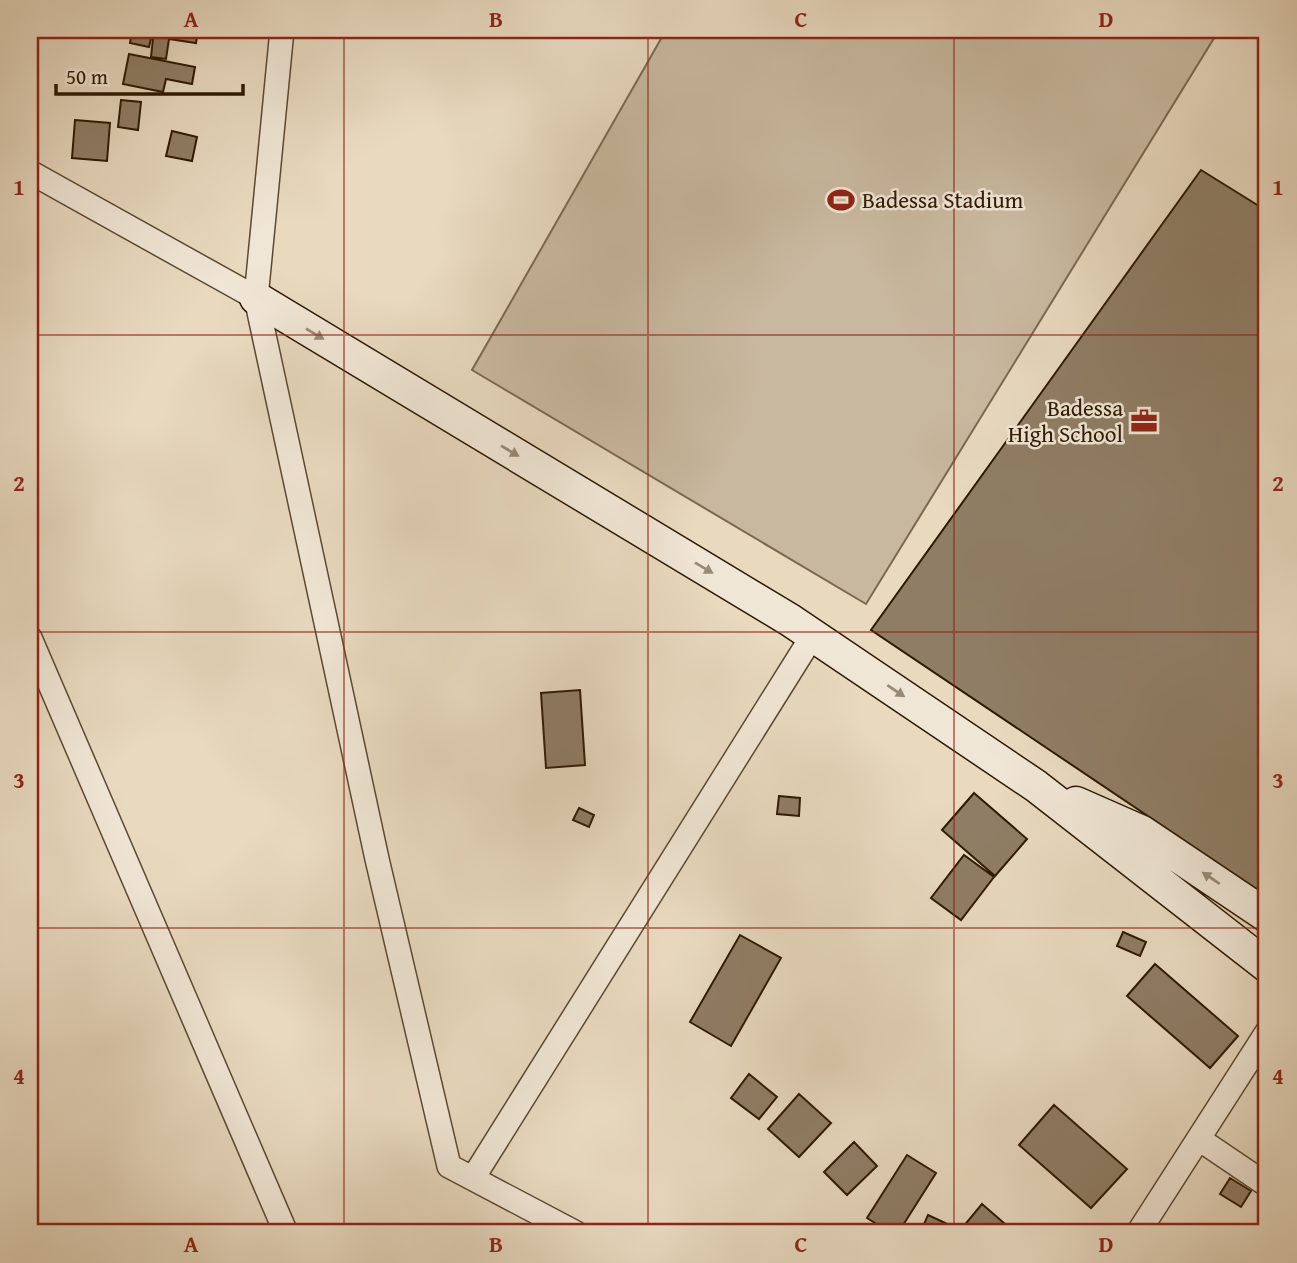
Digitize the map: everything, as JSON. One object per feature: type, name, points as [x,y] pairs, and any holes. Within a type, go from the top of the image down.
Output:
[{"type":"street","points":[[282,30],[256,298],[377,859],[449,1166],[576,1233]]},
{"type":"street","points":[[30,172],[256,298],[813,635],[1036,786],[1267,966]]},
{"type":"street","points":[[473,1178],[813,635]]},
{"type":"street","points":[[30,638],[286,1233]]},
{"type":"street","points":[[1036,786],[1142,832],[1267,916]]},
{"type":"street","points":[[1138,1233],[1267,1032]]},
{"type":"street","points":[[1199,1139],[1267,1185]]},
{"type":"shaded area","name":"Badessa Stadium","points":[[666,30],[1219,30],[866,604],[472,370]]},
{"type":"building","points":[[132,30],[153,30],[149,47],[130,43]]},
{"type":"building","points":[[154,30],[198,30],[196,43],[169,39],[166,59],[151,57]]},
{"type":"building","points":[[129,54],[195,67],[192,84],[166,79],[163,92],[123,84]]},
{"type":"building","points":[[121,100],[141,102],[138,130],[118,127]]},
{"type":"building","points":[[75,120],[110,123],[107,161],[72,158]]},
{"type":"building","points":[[172,131],[197,137],[192,161],[166,156]]},
{"type":"building","name":"Badessa High School","points":[[1201,170],[1267,211],[1267,896],[871,630]]},
{"type":"building","points":[[580,690],[585,765],[546,768],[541,693]]},
{"type":"building","points":[[974,793],[1027,839],[995,876],[942,830]]},
{"type":"building","points":[[779,796],[800,798],[799,816],[777,814]]},
{"type":"building","points":[[579,808],[594,815],[589,827],[573,820]]},
{"type":"building","points":[[964,855],[994,877],[961,920],[931,898]]},
{"type":"building","points":[[1123,932],[1146,942],[1140,956],[1117,946]]},
{"type":"building","points":[[740,935],[781,958],[731,1046],[690,1022]]},
{"type":"building","points":[[1155,964],[1238,1036],[1210,1068],[1127,996]]},
{"type":"building","points":[[749,1074],[777,1097],[759,1119],[731,1098]]},
{"type":"building","points":[[799,1094],[831,1123],[799,1157],[768,1129]]},
{"type":"building","points":[[1054,1105],[1127,1169],[1091,1208],[1019,1145]]},
{"type":"building","points":[[854,1142],[877,1166],[847,1195],[824,1172]]},
{"type":"building","points":[[907,1155],[936,1173],[898,1233],[891,1233],[867,1218]]},
{"type":"building","points":[[1230,1178],[1251,1191],[1241,1207],[1220,1194]]},
{"type":"building","points":[[982,1204],[1012,1230],[1009,1233],[958,1233]]},
{"type":"building","points":[[928,1215],[956,1228],[954,1233],[921,1231]]},
{"type":"place","name":"Badessa Stadium","points":[[841,200]]},
{"type":"place","name":"Badessa High School","points":[[1144,421]]}]
